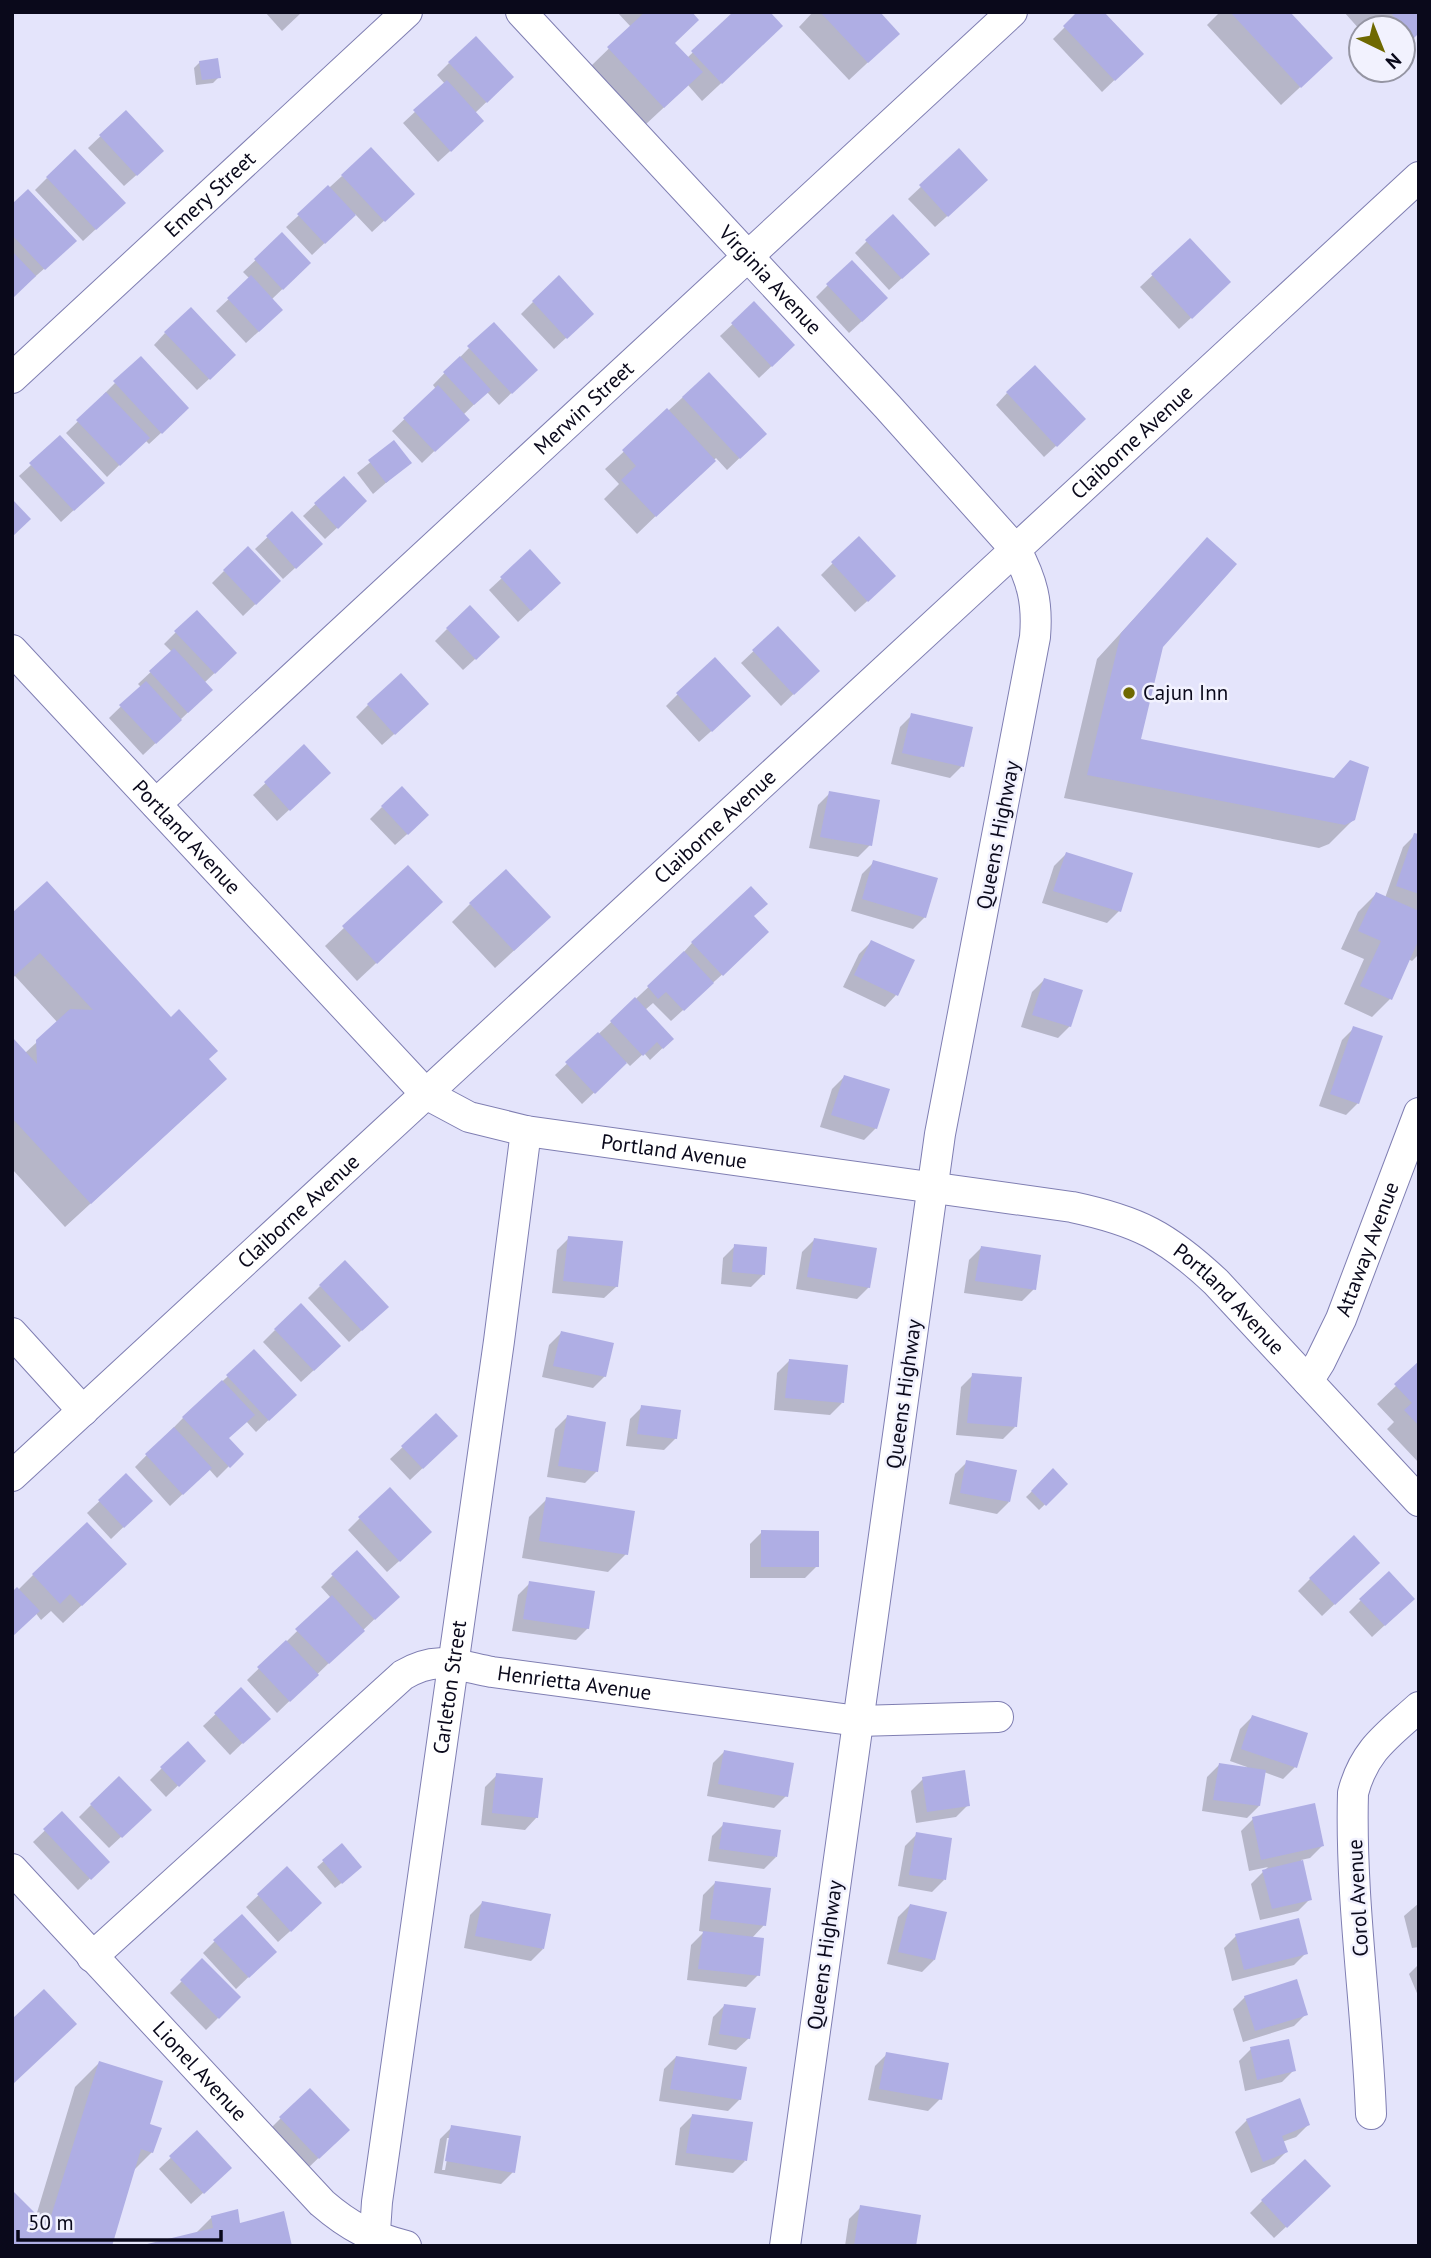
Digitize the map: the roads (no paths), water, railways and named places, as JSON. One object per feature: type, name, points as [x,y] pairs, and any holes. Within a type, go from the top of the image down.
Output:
[{"type":"street","name":"Emery Street","points":[[12,378],[407,12]]},
{"type":"street","name":"Virginia Avenue","points":[[521,12],[887,406],[1016,550]]},
{"type":"street","name":"Merwin Street","points":[[156,804],[1012,12]]},
{"type":"street","name":"Claiborne Avenue","points":[[12,1476],[1419,177]]},
{"type":"street","name":"Queens Highway","points":[[785,2246],[940,1133],[1035,638],[1037,620],[1034,592],[1029,575],[1016,550]]},
{"type":"street","name":"Portland Avenue","points":[[12,650],[426,1094],[469,1117],[526,1131],[933,1187],[1113,1215],[1151,1231],[1185,1253],[1216,1282],[1419,1501]]},
{"type":"street","name":"Attaway Avenue","points":[[1307,1381],[1320,1363],[1340,1319],[1419,1113]]},
{"type":"street","name":"Carleton Street","points":[[374,2242],[377,2202],[499,1341],[526,1131]]},
{"type":"street","points":[[12,1333],[83,1410]]},
{"type":"street","name":"Henrietta Avenue","points":[[92,1957],[403,1675],[420,1665],[440,1662],[492,1672],[858,1721],[998,1717]]},
{"type":"street","name":"Corol Avenue","points":[[1371,2114],[1369,2054],[1356,1901],[1353,1793],[1357,1775],[1365,1759],[1419,1707]]},
{"type":"street","name":"Lionel Avenue","points":[[12,1869],[322,2203],[374,2242],[406,2246]]},
{"type":"place","name":"Cajun Inn","points":[[1129,693]]}]
